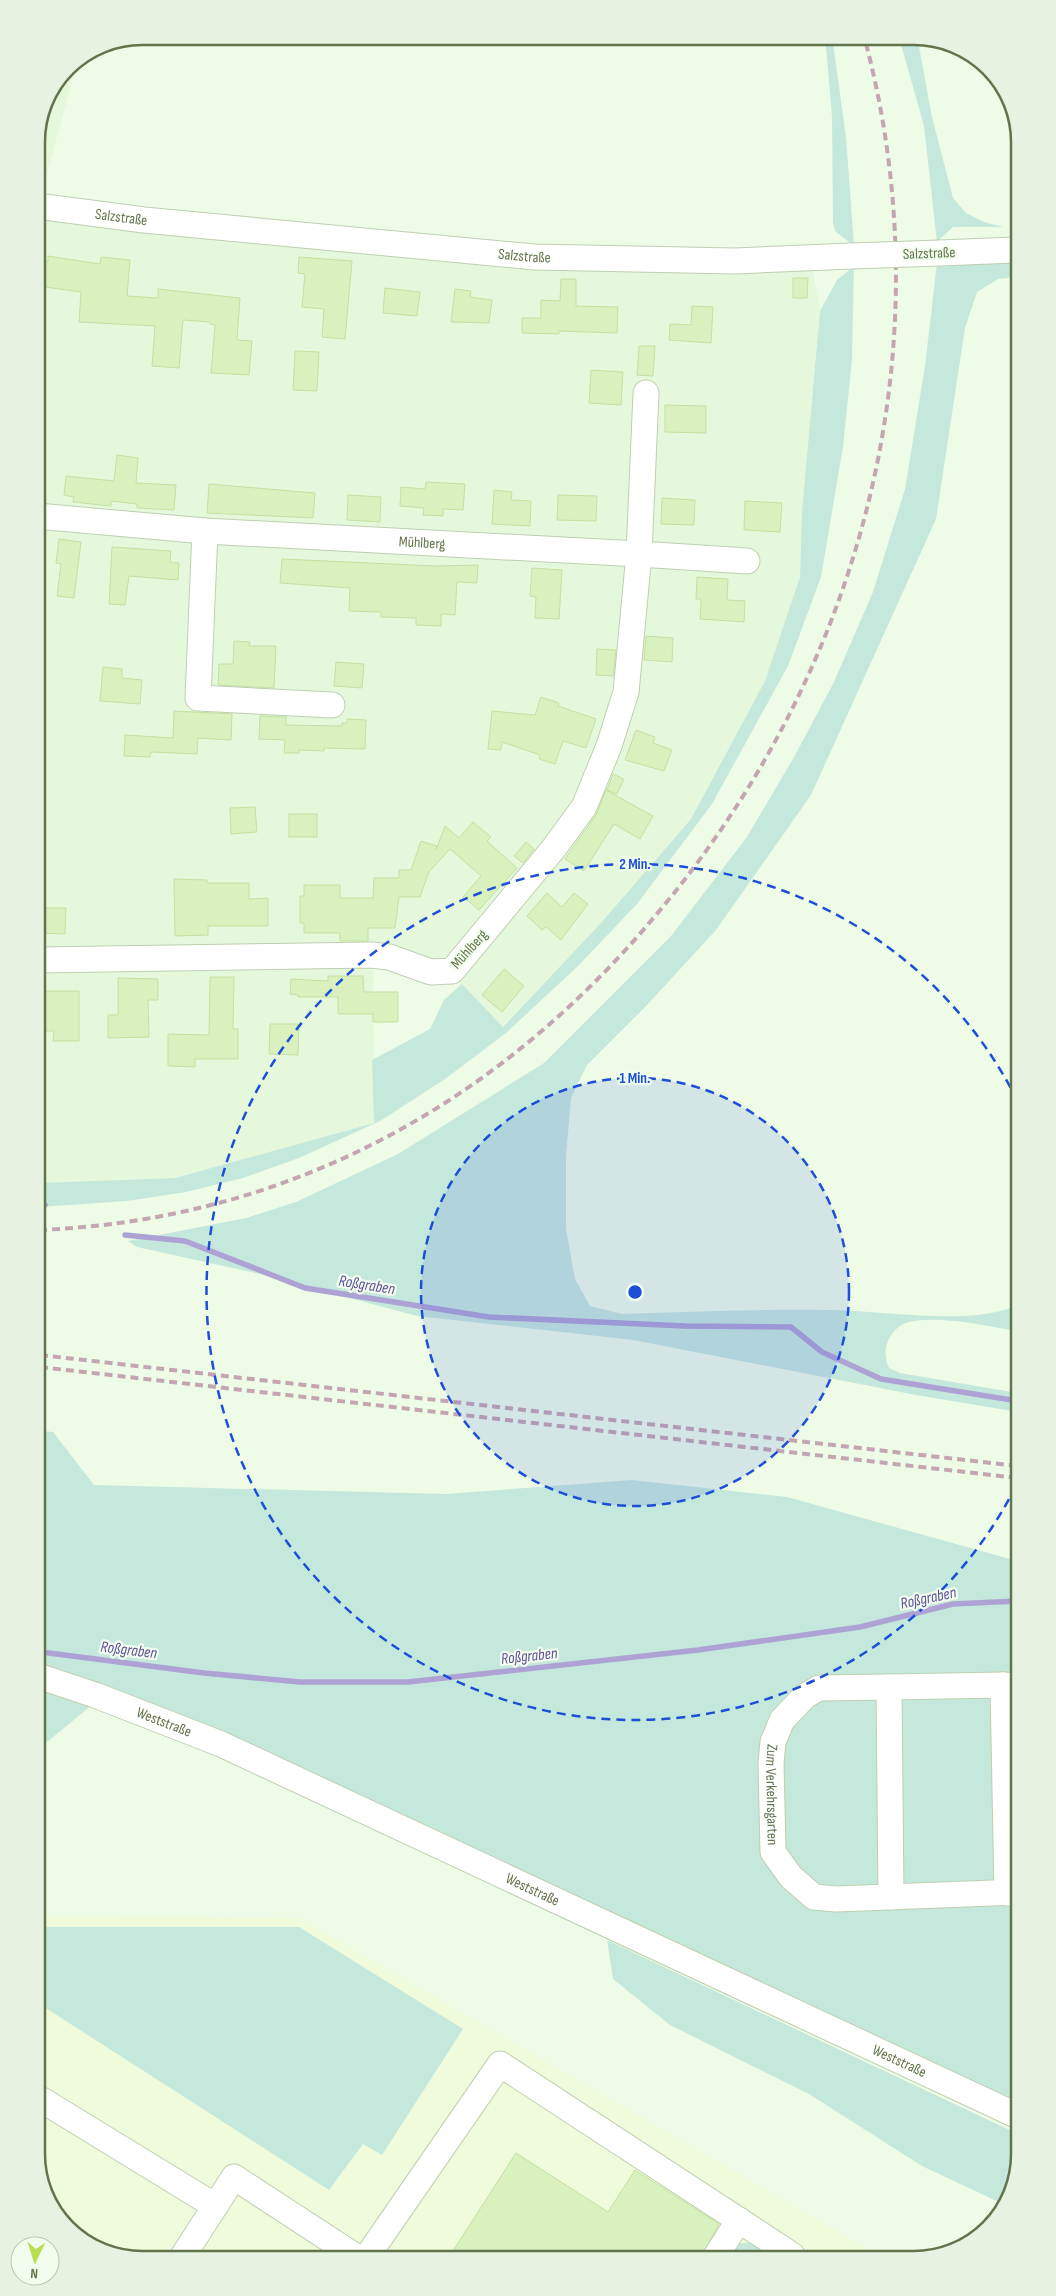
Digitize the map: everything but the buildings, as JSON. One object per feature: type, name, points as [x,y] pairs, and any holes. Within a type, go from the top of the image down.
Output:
[{"type":"street","name":"Salzstraße","points":[[45,207],[144,220],[534,257],[735,261],[1011,250]]},
{"type":"street","name":"Mühlberg","points":[[45,960],[371,955],[389,957],[431,972],[452,971],[554,848],[584,807],[609,746],[626,692],[639,554],[646,393]]},
{"type":"street","name":"Mühlberg","points":[[45,517],[205,531],[747,561]]},
{"type":"street","points":[[205,531],[198,698],[332,705]]},
{"type":"street","name":"Weststraße","points":[[45,1678],[95,1695],[222,1744],[1011,2113]]},
{"type":"street","name":"Zum Verkehrsgarten","points":[[1011,1686],[819,1688],[804,1696],[782,1720],[773,1742],[771,1763],[772,1852],[791,1877],[814,1897],[1011,1892]]},
{"type":"street","points":[[889,1687],[892,1896]]},
{"type":"street","points":[[371,2251],[500,2064],[786,2251]]},
{"type":"street","points":[[45,2102],[215,2206]]},
{"type":"street","points":[[186,2251],[234,2177],[347,2251]]},
{"type":"street","points":[[719,2251],[739,2220]]},
{"type":"shaded area","points":[[826,45],[833,45],[846,137],[854,246],[835,231],[833,222],[832,116]]},
{"type":"shaded area","points":[[901,45],[919,45],[932,117],[953,198],[966,213],[984,222],[1003,227],[953,227],[937,242],[924,126]]},
{"type":"shaded area","points":[[75,72],[45,180],[45,135],[48,117],[61,88]]},
{"type":"shaded area","points":[[45,217],[812,266],[820,311],[802,511],[800,577],[765,681],[691,819],[600,924],[502,1027],[440,965],[405,949],[373,947],[374,1123],[175,1178],[45,1183]]},
{"type":"shaded area","points":[[1011,262],[1011,277],[998,279],[977,292],[965,328],[936,519],[811,795],[716,930],[647,1005],[587,1065],[571,1098],[566,1156],[566,1229],[575,1279],[590,1306],[622,1314],[802,1310],[952,1316],[998,1312],[1011,1307],[1011,1330],[948,1320],[920,1320],[906,1323],[900,1326],[889,1339],[886,1346],[886,1354],[889,1368],[900,1373],[1011,1392],[1011,1411],[916,1395],[633,1340],[417,1316],[260,1274],[137,1247],[128,1241],[246,1218],[296,1202],[398,1154],[544,1063],[671,936],[747,837],[794,757],[833,684],[873,592],[905,489],[925,366],[937,263]]},
{"type":"shaded area","points":[[854,266],[852,360],[843,447],[821,577],[788,666],[712,804],[637,904],[577,967],[506,1033],[445,1079],[380,1121],[299,1158],[243,1178],[186,1192],[127,1201],[45,1207],[45,1183],[175,1178],[374,1123],[372,1060],[430,1029],[444,1000],[462,984],[503,1027],[600,924],[691,819],[765,681],[800,577],[802,511],[820,311],[837,280]]},
{"type":"shaded area","points":[[45,1431],[53,1432],[94,1485],[446,1494],[632,1480],[787,1497],[1010,1559],[1011,1558],[1011,2103],[110,1690],[45,1744]]},
{"type":"shaded area","points":[[45,1915],[300,1918],[871,2251],[135,2251],[111,2246],[93,2238],[73,2223],[58,2203],[50,2185],[45,2161]]},
{"type":"shaded area","points":[[45,1927],[299,1927],[463,2029],[382,2155],[363,2144],[329,2190],[45,2008]]},
{"type":"shaded area","points":[[607,1940],[1011,2131],[1009,2173],[999,2202],[922,2166],[809,2094],[670,2025],[613,1979]]},
{"type":"shaded area","points":[[752,2242],[769,2251],[730,2251],[735,2244]]},
{"type":"waterway","name":"Roßgraben","points":[[125,1235],[185,1241],[305,1288],[489,1317],[685,1326],[791,1327],[822,1352],[881,1379],[1011,1400]]},
{"type":"waterway","name":"Roßgraben","points":[[45,1653],[204,1673],[300,1682],[408,1682],[698,1650],[860,1627],[953,1604],[1011,1601]]},
{"type":"railway","points":[[45,1229],[131,1221],[218,1203],[302,1176],[382,1140],[457,1095],[528,1043],[594,982],[656,915],[728,820],[787,719],[834,612],[869,501],[889,387],[896,271],[888,153],[866,45]]},
{"type":"railway","points":[[45,1356],[1011,1465]]},
{"type":"railway","points":[[45,1368],[1011,1477]]}]
